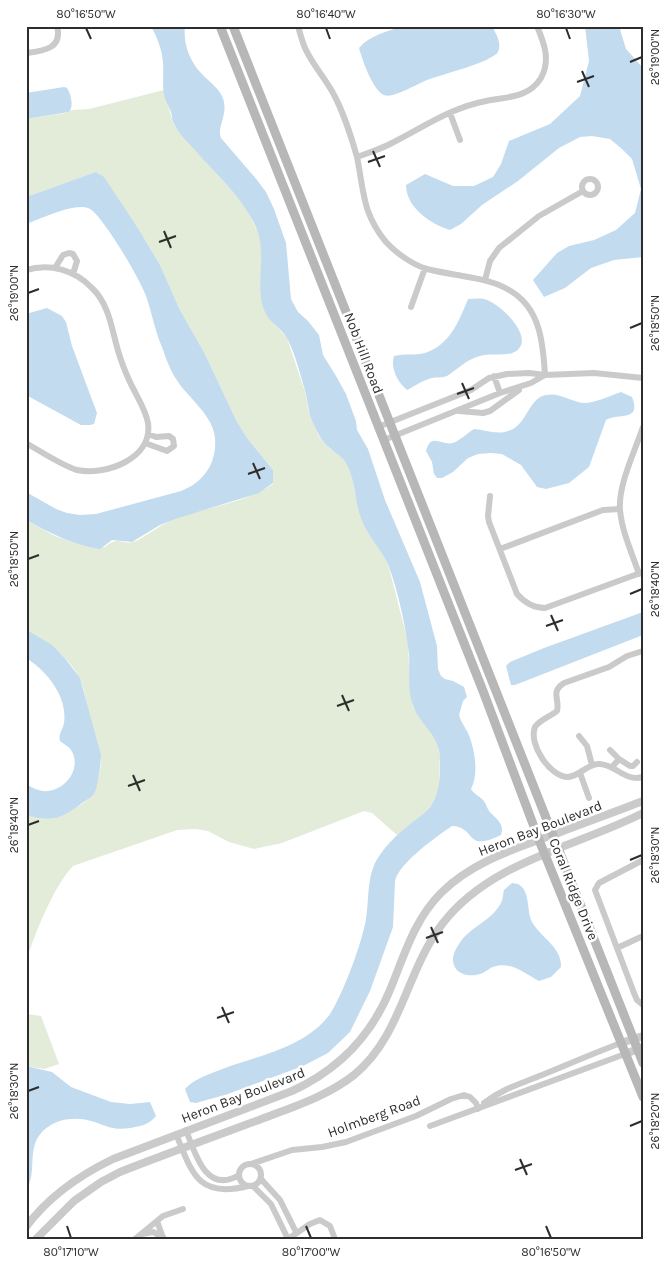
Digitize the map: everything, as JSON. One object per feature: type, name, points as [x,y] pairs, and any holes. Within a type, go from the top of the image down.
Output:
[{"type":"main road","name":"Nob Hill Road","points":[[220,26],[483,691]]},
{"type":"main road","name":"Nob Hill Road","points":[[233,26],[493,686]]},
{"type":"main road","name":"Coral Ridge Drive","points":[[493,686],[634,1040],[640,1048],[643,1063]]},
{"type":"main road","name":"Coral Ridge Drive","points":[[483,691],[545,854],[643,1097]]},
{"type":"street","points":[[26,53],[48,50],[53,45],[58,32],[57,26]]},
{"type":"street","points":[[298,26],[305,48],[335,96],[356,157],[364,202],[378,231],[387,243],[400,254],[425,268],[485,280],[501,285],[515,293],[533,315],[538,327],[542,341],[546,376]]},
{"type":"street","points":[[356,157],[391,144],[450,112],[486,101],[521,95],[531,89],[540,78],[546,57],[545,46],[537,26]]},
{"type":"street","points":[[450,112],[460,140]]},
{"type":"street","points":[[485,280],[490,261],[499,248],[539,216],[583,191]]},
{"type":"street","points":[[55,268],[63,255],[73,254],[76,261],[73,274]]},
{"type":"street","points":[[26,270],[45,267],[65,270],[93,288],[107,312],[125,371],[145,412],[148,424],[146,439],[134,457],[126,462],[99,470],[74,469],[26,444]]},
{"type":"street","points":[[411,307],[425,268]]},
{"type":"street","points":[[378,427],[453,398],[494,376],[529,373],[546,376],[594,373],[643,378]]},
{"type":"street","points":[[494,376],[500,393]]},
{"type":"street","points":[[458,410],[482,413],[490,411],[514,393],[546,376]]},
{"type":"street","points":[[384,440],[500,393],[531,383]]},
{"type":"street","points":[[453,398],[458,410]]},
{"type":"street","points":[[490,496],[488,516],[517,594],[528,604],[534,607],[545,608],[641,573],[625,534],[620,509],[623,488],[643,427]]},
{"type":"street","points":[[500,549],[603,510],[620,509]]},
{"type":"street","points":[[643,651],[635,652],[609,667],[559,686],[556,696],[557,712],[538,723],[534,734],[536,744],[546,764],[560,776],[574,776],[592,765],[600,764],[612,767],[630,778],[643,777]]},
{"type":"street","points":[[579,736],[587,746],[592,765]]},
{"type":"street","points":[[610,750],[630,766],[637,762]]},
{"type":"street","points":[[612,767],[619,759]]},
{"type":"street","points":[[580,773],[590,798]]},
{"type":"street","name":"Heron Bay Boulevard","points":[[26,1227],[52,1200],[92,1169],[186,1130],[292,1091],[311,1082],[339,1062],[367,1032],[380,1012],[411,936],[426,911],[440,894],[459,877],[482,862],[643,801]]},
{"type":"street","name":"Heron Bay Boulevard","points":[[36,1239],[60,1213],[87,1191],[120,1172],[319,1097],[342,1084],[370,1060],[392,1028],[419,961],[442,923],[455,908],[492,880],[512,869],[545,854],[611,829],[643,813]]},
{"type":"street","points":[[643,860],[607,878],[596,887],[597,896],[616,948],[637,1000],[643,1005]]},
{"type":"street","points":[[616,948],[643,936]]},
{"type":"street","points":[[478,1109],[505,1089],[571,1062],[643,1036]]},
{"type":"street","points":[[430,1126],[640,1048]]},
{"type":"street","name":"Holmberg Road","points":[[251,1164],[292,1150],[322,1148],[346,1142],[416,1116],[460,1096],[470,1097],[476,1103],[478,1109]]},
{"type":"street","points":[[186,1130],[201,1167],[214,1177],[227,1180],[240,1174]]},
{"type":"street","points":[[176,1134],[192,1172],[206,1185],[218,1190],[250,1186],[261,1176],[265,1164],[270,1158]]},
{"type":"street","points":[[296,1232],[286,1210],[261,1176],[258,1167],[251,1164],[242,1168],[241,1180],[271,1204],[288,1239],[315,1220],[320,1220],[330,1226],[335,1239]]},
{"type":"street","points":[[78,1179],[87,1191]]},
{"type":"street","points":[[138,1236],[163,1216],[183,1209]]},
{"type":"street","points":[[277,1215],[286,1210]]},
{"type":"street","points":[[157,1221],[163,1238]]},
{"type":"street","points":[[138,1236],[153,1232],[163,1238]]},
{"type":"green space","points":[[164,90],[176,128],[235,194],[247,210],[258,232],[261,244],[262,303],[274,324],[287,338],[306,395],[308,409],[318,435],[348,465],[367,531],[382,552],[389,568],[408,642],[410,691],[413,706],[437,742],[440,757],[439,782],[437,794],[425,813],[397,835],[372,813],[364,811],[282,843],[254,849],[229,842],[208,831],[196,829],[177,830],[73,866],[58,886],[52,898],[26,961],[26,815],[52,815],[79,806],[94,793],[101,763],[98,745],[79,677],[69,662],[56,649],[26,629],[26,520],[55,536],[72,542],[105,547],[114,541],[127,543],[136,541],[176,518],[251,496],[273,484],[273,470],[247,438],[236,420],[205,354],[180,310],[160,265],[141,233],[99,173],[91,174],[26,197],[26,119],[66,113],[72,110],[89,109]]},
{"type":"green space","points":[[26,1014],[41,1016],[59,1064],[44,1069],[26,1066]]},
{"type":"water","points":[[151,26],[185,26],[185,39],[190,57],[204,76],[218,89],[224,102],[225,108],[220,129],[221,138],[266,192],[274,209],[286,243],[291,299],[298,312],[319,335],[323,355],[346,394],[356,421],[357,430],[368,449],[385,500],[420,582],[437,646],[438,669],[441,676],[445,679],[464,687],[467,697],[463,701],[459,715],[473,746],[475,776],[471,789],[484,801],[489,811],[502,827],[501,835],[481,841],[472,838],[460,827],[452,826],[419,851],[403,866],[395,881],[393,927],[370,991],[350,1032],[328,1053],[303,1066],[228,1094],[196,1103],[190,1102],[185,1089],[194,1081],[291,1044],[319,1026],[330,1014],[346,981],[361,941],[366,919],[372,870],[375,863],[390,842],[425,813],[432,804],[440,777],[440,760],[437,743],[420,719],[411,699],[406,633],[389,567],[364,525],[359,511],[352,476],[346,463],[326,445],[312,421],[298,367],[288,340],[266,315],[264,310],[260,289],[260,245],[254,223],[242,203],[183,137],[174,124],[164,94],[162,53]]},
{"type":"water","points":[[404,26],[492,26],[498,39],[499,49],[494,56],[476,64],[427,80],[393,95],[384,95],[376,88],[372,81],[359,48],[374,37]]},
{"type":"water","points":[[585,26],[619,26],[626,49],[643,68],[643,257],[614,260],[591,268],[565,288],[544,297],[533,280],[557,253],[569,246],[594,240],[616,230],[635,213],[641,189],[632,159],[610,139],[592,136],[580,137],[559,148],[518,181],[482,205],[461,224],[450,230],[427,219],[415,207],[407,193],[406,185],[425,174],[453,186],[474,186],[493,177],[501,164],[509,141],[550,124],[580,96],[589,61]]},
{"type":"water","points":[[67,88],[71,97],[72,103],[69,112],[26,119],[26,93]]},
{"type":"water","points":[[96,172],[104,177],[141,233],[160,265],[180,310],[205,354],[236,420],[247,438],[273,470],[273,483],[259,493],[175,519],[160,525],[132,542],[112,540],[100,549],[53,534],[26,520],[26,492],[56,509],[80,515],[96,514],[181,491],[196,482],[207,471],[214,456],[215,438],[206,415],[178,382],[171,370],[157,335],[146,296],[137,276],[102,221],[94,212],[82,207],[57,212],[26,224],[26,197]]},
{"type":"water","points":[[468,299],[490,301],[511,318],[521,334],[522,341],[520,347],[512,353],[475,357],[447,376],[429,379],[407,390],[396,375],[393,365],[394,356],[425,353],[441,344],[461,316]]},
{"type":"water","points":[[47,308],[62,316],[66,322],[72,346],[97,413],[94,424],[81,425],[26,395],[26,314]]},
{"type":"water","points":[[621,392],[632,397],[634,410],[627,415],[606,420],[589,467],[569,483],[546,489],[537,487],[521,465],[502,454],[491,453],[478,454],[468,458],[453,472],[442,478],[437,478],[434,474],[432,462],[426,451],[431,442],[453,443],[474,429],[495,432],[508,431],[519,424],[535,401],[546,395],[551,394],[589,403]]},
{"type":"water","points":[[643,612],[643,635],[511,685],[506,666],[510,662]]},
{"type":"water","points":[[26,629],[52,645],[80,678],[101,755],[98,781],[94,794],[67,813],[50,819],[26,815],[26,784],[42,791],[55,789],[67,782],[74,770],[75,763],[70,749],[60,741],[64,713],[59,694],[48,677],[26,658]]},
{"type":"water","points":[[512,883],[518,884],[525,891],[532,922],[555,948],[561,967],[551,977],[539,981],[516,968],[505,965],[495,966],[476,975],[461,973],[453,962],[458,946],[469,932],[493,914],[502,901],[504,890]]},
{"type":"water","points":[[26,1066],[52,1072],[71,1087],[111,1102],[130,1104],[150,1102],[156,1116],[145,1124],[123,1129],[116,1129],[78,1119],[58,1121],[52,1124],[42,1132],[34,1146],[31,1176],[26,1190]]}]
